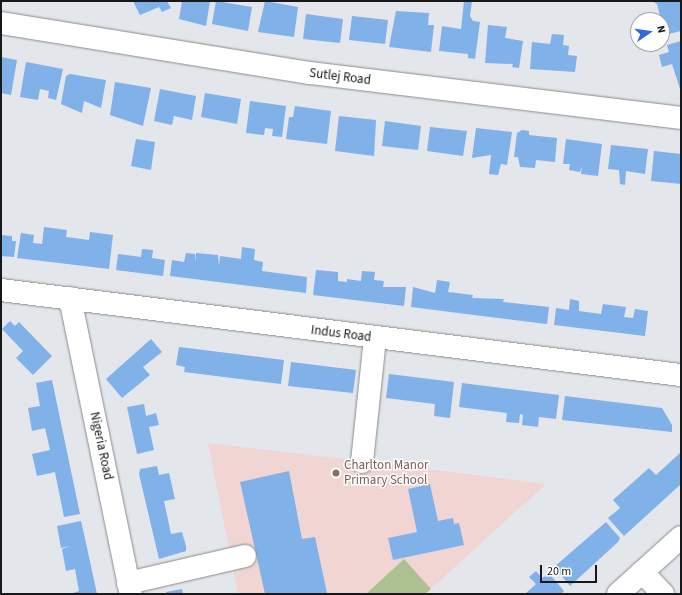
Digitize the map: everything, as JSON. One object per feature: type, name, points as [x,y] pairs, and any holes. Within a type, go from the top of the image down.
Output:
[{"type":"street","name":"Sutlej Road","points":[[1,23],[310,73],[681,118]]},
{"type":"street","name":"Indus Road","points":[[1,290],[375,338],[681,375]]},
{"type":"street","name":"Nigeria Road","points":[[70,298],[129,588]]},
{"type":"street","points":[[362,462],[375,338]]},
{"type":"street","points":[[618,594],[681,537]]},
{"type":"street","points":[[129,588],[244,556]]},
{"type":"street","points":[[642,572],[663,594]]},
{"type":"shaded area","name":"Charlton Manor Primary School","points":[[368,353],[384,355],[371,462],[546,484],[425,594],[238,594],[208,443],[353,460]]},
{"type":"green space","points":[[404,559],[431,589],[425,594],[366,594]]},
{"type":"building","points":[[133,1],[167,1],[171,8],[162,12],[159,7],[140,15]]},
{"type":"building","points":[[182,1],[210,1],[206,26],[179,19]]},
{"type":"building","points":[[216,1],[252,7],[248,31],[212,24]]},
{"type":"building","points":[[265,1],[298,7],[294,37],[258,32]]},
{"type":"building","points":[[464,1],[472,1],[470,16],[473,21],[480,22],[475,59],[468,58],[468,54],[439,51],[442,26],[461,29]]},
{"type":"building","points":[[652,1],[681,1],[681,31],[670,34],[670,12],[659,12],[657,4]]},
{"type":"building","points":[[396,11],[429,13],[428,25],[434,25],[431,52],[389,47]]},
{"type":"building","points":[[306,14],[343,19],[340,43],[303,39]]},
{"type":"building","points":[[352,16],[388,20],[385,44],[349,40]]},
{"type":"building","points":[[488,25],[507,27],[505,38],[523,41],[519,68],[512,67],[513,64],[485,63]]},
{"type":"building","points":[[552,34],[564,35],[563,45],[569,46],[568,55],[577,56],[575,72],[530,69],[532,42],[550,44]]},
{"type":"building","points":[[681,41],[681,92],[672,64],[662,67],[659,55],[670,52],[670,44]]},
{"type":"building","points":[[1,57],[17,60],[11,95],[1,93]]},
{"type":"building","points":[[26,62],[63,69],[56,100],[48,98],[49,91],[40,89],[38,100],[20,97]]},
{"type":"building","points":[[70,74],[106,80],[101,108],[84,101],[82,113],[61,104],[66,76]]},
{"type":"building","points":[[115,82],[151,88],[143,126],[110,115]]},
{"type":"building","points":[[160,89],[196,96],[192,120],[174,116],[172,125],[154,121]]},
{"type":"building","points":[[205,93],[241,99],[237,124],[201,117]]},
{"type":"building","points":[[250,101],[286,106],[282,137],[272,136],[273,129],[265,128],[264,135],[246,133]]},
{"type":"building","points":[[295,106],[331,111],[327,144],[286,139],[289,117],[293,117]]},
{"type":"building","points":[[339,116],[376,120],[374,156],[335,151]]},
{"type":"building","points":[[385,121],[421,126],[418,150],[382,146]]},
{"type":"building","points":[[430,127],[467,131],[463,156],[427,151]]},
{"type":"building","points":[[476,128],[512,132],[507,165],[501,164],[498,175],[489,174],[491,155],[472,158]]},
{"type":"building","points":[[522,130],[529,131],[529,135],[557,138],[555,162],[536,160],[535,168],[520,167],[518,157],[514,157],[517,133]]},
{"type":"building","points":[[136,139],[155,142],[151,170],[131,166]]},
{"type":"building","points":[[566,139],[602,144],[598,176],[581,174],[582,166],[580,172],[569,170],[570,164],[563,164]]},
{"type":"building","points":[[611,145],[648,149],[645,174],[626,171],[625,185],[620,184],[619,170],[608,169]]},
{"type":"building","points":[[654,151],[681,154],[681,184],[651,181]]},
{"type":"building","points":[[44,227],[67,230],[66,237],[89,240],[90,232],[113,235],[109,269],[17,258],[21,233],[34,235],[33,243],[42,244]]},
{"type":"building","points":[[1,235],[12,236],[12,241],[16,241],[14,257],[1,256]]},
{"type":"building","points":[[242,247],[255,249],[254,260],[263,262],[262,271],[307,277],[306,293],[170,276],[172,260],[184,262],[186,253],[195,254],[195,263],[196,253],[218,255],[219,266],[220,256],[241,259]]},
{"type":"building","points":[[142,249],[153,250],[152,258],[165,260],[163,276],[116,270],[118,254],[141,257]]},
{"type":"building","points":[[316,270],[338,272],[338,281],[347,282],[347,279],[361,281],[362,271],[375,272],[374,280],[384,281],[383,287],[406,287],[404,306],[313,295]]},
{"type":"building","points":[[437,280],[450,282],[448,292],[473,295],[472,298],[504,299],[503,302],[549,307],[547,324],[411,307],[413,287],[435,293]]},
{"type":"building","points":[[570,299],[579,301],[579,311],[601,314],[603,304],[626,307],[624,317],[633,318],[635,309],[648,311],[645,336],[554,325],[556,308],[569,310]]},
{"type":"building","points":[[10,321],[15,326],[19,322],[52,356],[33,375],[16,358],[23,351],[2,329]]},
{"type":"building","points":[[151,339],[162,352],[143,367],[150,375],[122,398],[106,379]]},
{"type":"building","points":[[179,347],[284,360],[281,384],[184,372],[185,367],[176,365]]},
{"type":"building","points":[[291,362],[356,370],[353,393],[288,386]]},
{"type":"building","points":[[389,374],[454,382],[450,418],[434,416],[435,404],[386,398]]},
{"type":"building","points":[[52,380],[80,514],[64,517],[55,472],[37,476],[32,454],[50,450],[45,428],[32,431],[28,408],[40,406],[36,383]]},
{"type":"building","points":[[462,383],[559,395],[556,419],[539,417],[538,427],[522,425],[523,415],[520,414],[519,423],[506,422],[507,413],[459,407]]},
{"type":"building","points":[[565,396],[662,408],[672,425],[672,432],[562,420]]},
{"type":"building","points":[[144,404],[146,416],[156,413],[159,425],[149,427],[154,450],[137,454],[127,407]]},
{"type":"building","points":[[680,453],[681,484],[624,536],[608,518],[620,508],[613,500],[649,468],[656,475]]},
{"type":"building","points":[[157,466],[159,475],[169,473],[175,499],[164,501],[171,534],[182,532],[186,546],[186,551],[159,559],[139,474],[140,469]]},
{"type":"building","points":[[289,471],[302,539],[315,537],[327,593],[265,594],[240,482]]},
{"type":"building","points":[[430,484],[438,521],[453,518],[454,524],[459,523],[464,545],[393,560],[388,538],[417,532],[408,489]]},
{"type":"building","points":[[81,521],[97,594],[70,594],[79,591],[75,569],[66,571],[62,549],[70,546],[61,548],[57,526]]},
{"type":"building","points":[[606,522],[620,538],[618,542],[570,586],[554,567]]},
{"type":"building","points":[[536,571],[542,578],[549,573],[564,591],[561,594],[525,594],[536,584],[529,577]]},
{"type":"building","points":[[182,589],[183,594],[167,594],[166,592]]},
{"type":"place","name":"Charlton Manor Primary School","points":[[336,473]]}]
